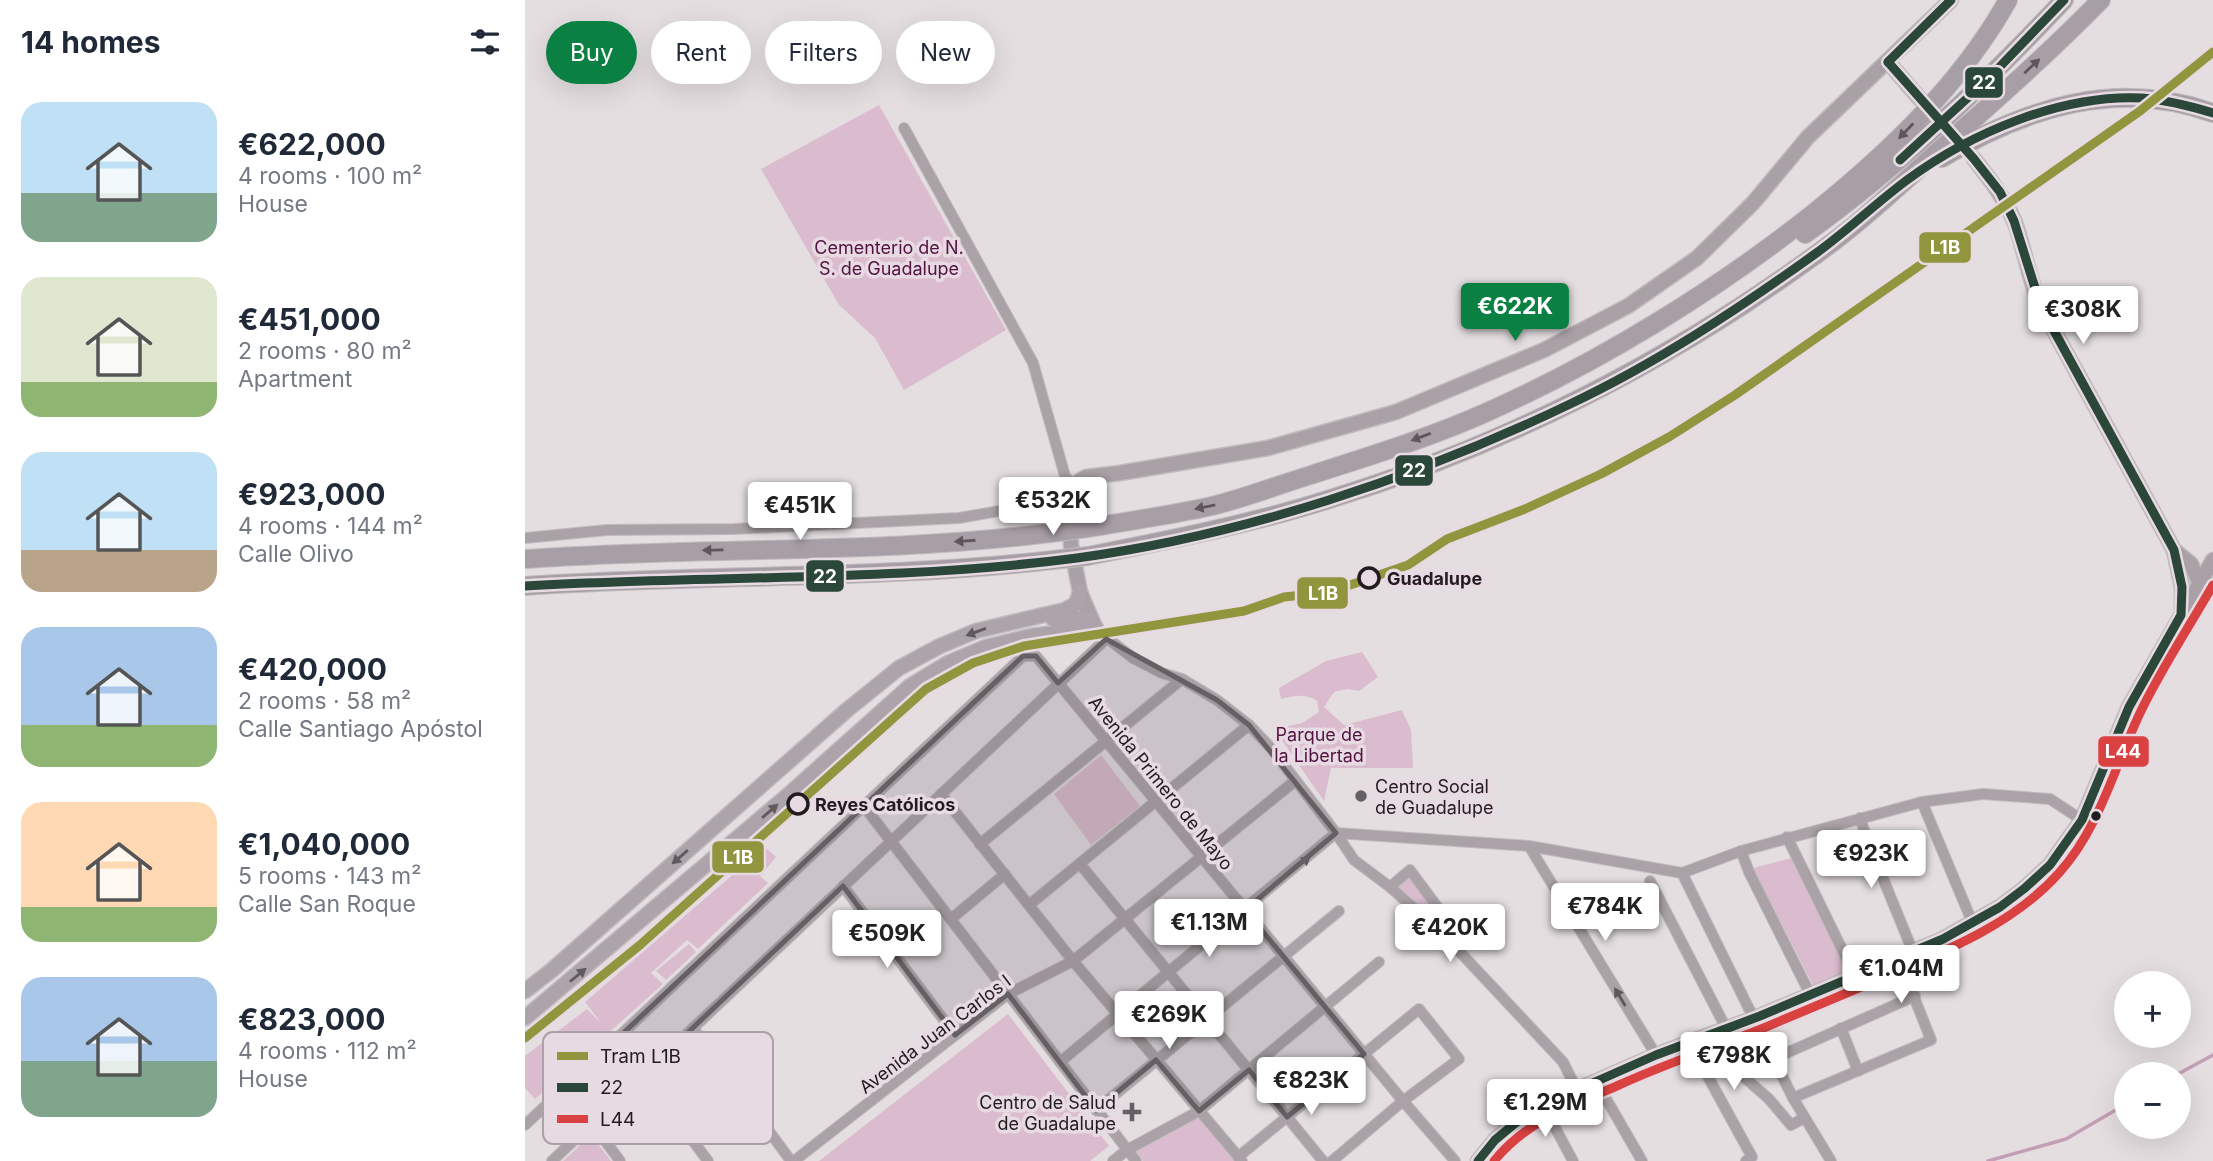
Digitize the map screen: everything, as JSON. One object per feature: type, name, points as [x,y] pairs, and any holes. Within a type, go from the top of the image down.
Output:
[{"type":"highway","points":[[1485,413],[1580,365],[1656,322],[1757,257],[1810,216],[1864,171],[1925,112],[1976,50],[2008,0]]},
{"type":"highway","points":[[525,559],[606,553],[888,546],[1058,532],[1213,506],[1386,451],[1485,413],[1649,335],[1731,286],[1775,256],[1900,159],[1986,81],[2064,0]]},
{"type":"highway","points":[[525,586],[625,580],[918,572],[1088,556],[1212,532],[1331,499],[1460,452],[1523,426],[1623,377],[1704,330],[1770,286],[1845,232],[1909,178],[2101,0]]},
{"type":"highway","points":[[1909,178],[1994,129],[2055,107],[2095,100],[2146,100],[2183,105],[2213,113]]},
{"type":"main road","points":[[525,991],[899,668],[976,631],[1065,610],[1076,604],[1080,592]]},
{"type":"main road","points":[[1020,620],[1097,628]]},
{"type":"main road","points":[[525,1018],[728,848],[910,686],[949,663],[986,647],[1031,636],[1097,628]]},
{"type":"street","points":[[525,538],[607,530],[761,528],[959,518],[1070,492],[1086,477],[1268,448],[1396,412],[1543,350],[1628,306],[1697,258],[1753,203],[1808,137],[1951,0]]},
{"type":"street","points":[[1888,62],[1920,99]]},
{"type":"street","points":[[904,128],[1033,363],[1070,492],[1072,545],[1080,592],[1097,628],[1153,668],[1182,679],[1217,700],[1249,725],[1296,781],[1355,860],[1390,887],[1451,942],[1563,1062],[1577,1090]]},
{"type":"street","points":[[1974,159],[2005,202],[2018,233],[2041,307],[2179,553],[2196,571],[2199,582]]},
{"type":"street","points":[[2179,553],[2199,559],[2213,554]]},
{"type":"street","points":[[2179,553],[2183,598],[2181,615]]},
{"type":"street","points":[[1478,1161],[1495,1140],[1543,1105],[1656,1055],[1899,959],[1973,924],[2025,888],[2050,865],[2082,820],[2129,707],[2213,560]]},
{"type":"street","points":[[2180,576],[2187,583],[2199,582]]},
{"type":"street","points":[[689,1032],[1058,683],[1097,628]]},
{"type":"street","name":"Avenida Primero de Mayo","points":[[864,806],[1023,656],[1036,656],[1325,1008],[1455,1161]]},
{"type":"street","points":[[981,844],[1182,679]]},
{"type":"street","points":[[1029,905],[1249,725]]},
{"type":"street","name":"Avenida Juan Carlos I","points":[[793,1161],[1007,994],[1073,961],[1296,781]]},
{"type":"street","points":[[941,794],[1073,961],[1240,1159],[1419,1009],[1459,1059],[1403,1101],[1332,1161]]},
{"type":"street","points":[[1060,1062],[1336,833],[1529,846],[1682,873],[1741,851],[1922,802],[1983,794],[2050,799],[2082,820]]},
{"type":"street","points":[[1922,802],[1973,924]]},
{"type":"street","points":[[624,1032],[864,806],[1136,1161]]},
{"type":"street","points":[[1860,818],[1913,952]]},
{"type":"street","points":[[1787,838],[1855,976]]},
{"type":"street","points":[[1529,846],[1656,1055]]},
{"type":"street","points":[[1741,851],[1810,994]]},
{"type":"street","points":[[1080,864],[1323,1161]]},
{"type":"street","points":[[1390,887],[1410,870],[1444,916],[1451,942]]},
{"type":"street","points":[[1682,873],[1793,1098],[1831,1161]]},
{"type":"street","points":[[951,919],[1005,874]]},
{"type":"street","points":[[1650,881],[1721,1030],[1726,1056],[1737,1071],[1769,1099],[1791,1125],[1804,1118]]},
{"type":"street","points":[[843,886],[955,1035]]},
{"type":"street","points":[[1096,1110],[1339,911]]},
{"type":"street","points":[[1793,1098],[1931,1040],[1899,959]]},
{"type":"street","points":[[1113,1161],[1127,1150],[1199,1111],[1379,962]]},
{"type":"street","points":[[1773,1059],[1915,996]]},
{"type":"street","points":[[693,1028],[696,1032]]},
{"type":"street","points":[[1841,1028],[1858,1071]]},
{"type":"street","points":[[1689,1042],[1749,1159]]},
{"type":"street","points":[[1597,1083],[1642,1161]]},
{"type":"street","points":[[1543,1105],[1573,1161]]},
{"type":"street","points":[[525,1125],[543,1108]]},
{"type":"street","points":[[773,1134],[793,1161]]},
{"type":"street","points":[[552,1161],[570,1144]]},
{"type":"street","points":[[607,1144],[620,1161]]},
{"type":"street","points":[[695,1144],[708,1161]]},
{"type":"highlighted area","points":[[1106,639],[1217,700],[1249,725],[1336,833],[1245,910],[1364,1054],[1287,1117],[1249,1070],[1199,1111],[1156,1060],[1096,1110],[1008,994],[955,1035],[843,886],[643,1075],[617,1039],[1023,656],[1036,656],[1058,683]]},
{"type":"green space","name":"Cementerio de N. S. de Guadalupe","points":[[879,105],[1006,330],[904,390],[875,338],[839,305],[761,169]]},
{"type":"green space","name":"Parque de la Libertad","points":[[1362,652],[1378,677],[1359,691],[1347,689],[1334,692],[1324,707],[1344,725],[1402,710],[1411,730],[1413,768],[1331,768],[1324,801],[1283,742],[1280,728],[1302,723],[1319,712],[1317,701],[1304,696],[1281,699],[1279,688],[1326,661]]},
{"type":"green space","points":[[1101,755],[1140,806],[1091,845],[1054,794]]},
{"type":"green space","points":[[765,847],[776,857],[760,876],[768,883],[698,949],[687,940],[651,973],[663,984],[610,1032],[557,1032],[587,1009],[602,1024],[585,1002]]},
{"type":"green space","points":[[1792,858],[1851,976],[1816,991],[1753,868]]},
{"type":"green space","points":[[1410,878],[1438,917],[1432,917],[1397,888]]},
{"type":"green space","points":[[689,944],[696,952],[666,980],[656,971]]},
{"type":"green space","points":[[1008,1014],[1109,1146],[1090,1161],[819,1161]]},
{"type":"green space","points":[[543,1042],[543,1092],[535,1099],[525,1088],[525,1056]]},
{"type":"green space","points":[[1196,1115],[1235,1161],[1143,1161],[1135,1149]]},
{"type":"green space","points":[[581,1144],[598,1144],[611,1161],[563,1161]]},
{"type":"waterway","points":[[2191,1067],[2213,1055]]},
{"type":"waterway","points":[[1988,1161],[2066,1139],[2114,1111]]},
{"type":"tram line","name":"L1B","points":[[525,1038],[640,945],[926,689],[973,663],[1024,646],[1244,611],[1284,597],[1330,592],[1408,565],[1447,539],[1525,509],[1601,474],[1669,437],[1735,395],[2140,111],[2213,52]]},
{"type":"transit line","name":"22","points":[[1888,62],[1951,0]]},
{"type":"transit line","name":"22","points":[[1900,160],[1986,81],[2064,0]]},
{"type":"transit line","name":"22","points":[[1478,1161],[1495,1140],[1543,1105],[1656,1055],[1760,1016],[1943,939],[2000,907],[2025,888],[2050,865],[2082,820],[2129,707],[2181,615],[2182,587],[2174,550],[2041,307],[2014,221],[2000,192],[1888,62]]},
{"type":"transit line","name":"22","points":[[525,586],[870,575],[1008,566],[1140,548],[1266,519],[1390,479],[1451,456],[1510,432],[1632,372],[1726,316],[1827,245],[1907,180],[1988,132],[2049,110],[2111,98],[2160,100],[2213,113]]},
{"type":"transit line","name":"L44","points":[[1494,1161],[1521,1135],[1568,1107],[1898,971],[1972,937],[2019,909],[2059,873],[2085,836],[2096,817],[2148,697],[2213,585]]},
{"type":"place","name":"Guadalupe","points":[[1369,578]]},
{"type":"place","name":"Centro Social de Guadalupe","points":[[1361,796]]},
{"type":"place","name":"Reyes Católicos","points":[[798,804]]},
{"type":"place","name":"Centro de Salud de Guadalupe","points":[[1132,1112]]}]
